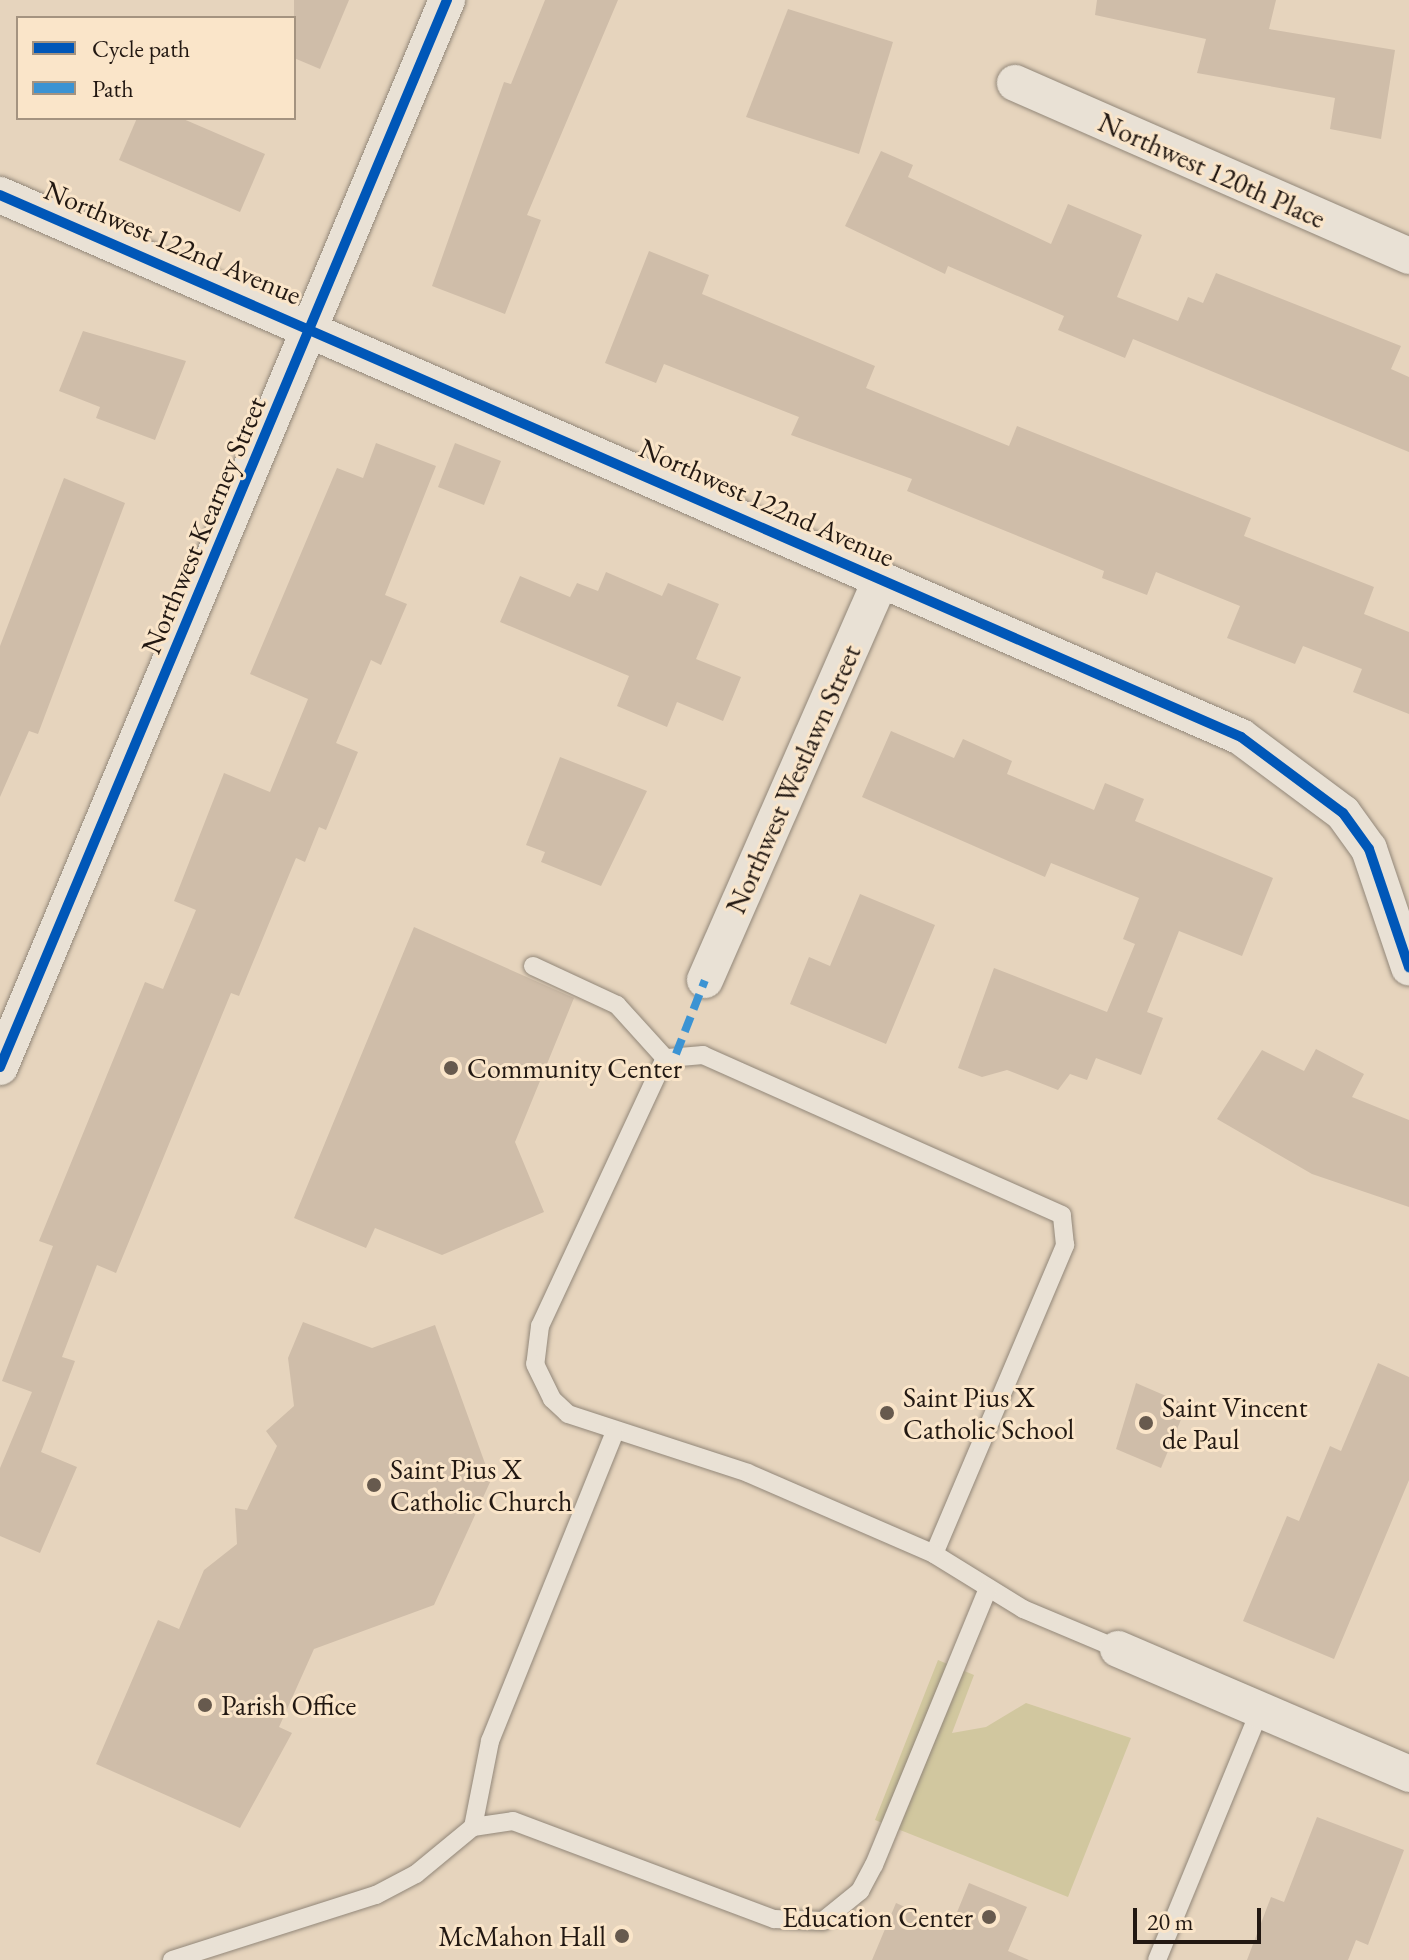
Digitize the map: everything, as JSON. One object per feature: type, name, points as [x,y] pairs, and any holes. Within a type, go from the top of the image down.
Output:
[{"type":"street","name":"Northwest Kearney Street","points":[[0,1067],[447,0]]},
{"type":"street","name":"Northwest 120th Place","points":[[1015,83],[1409,256]]},
{"type":"street","name":"Northwest 122nd Avenue","points":[[0,195],[312,327],[1241,737],[1290,766],[1343,813],[1396,877],[1409,967]]},
{"type":"street","name":"Northwest Westlawn Street","points":[[705,980],[881,579]]},
{"type":"street","points":[[1118,1649],[1409,1774]]},
{"type":"lane","points":[[533,966],[617,1005],[665,1058]]},
{"type":"lane","points":[[665,1058],[703,1055],[1062,1215],[1065,1245],[934,1554]]},
{"type":"lane","points":[[665,1058],[536,1341],[535,1364],[552,1399],[615,1432],[748,1473],[934,1554],[988,1589],[1118,1649]]},
{"type":"lane","points":[[473,1827],[490,1741],[615,1432]]},
{"type":"lane","points":[[172,1960],[376,1895],[416,1874],[473,1827],[513,1821],[774,1919],[823,1921],[860,1891],[874,1865],[988,1589]]},
{"type":"lane","points":[[1157,1960],[1260,1710]]},
{"type":"shaded area","points":[[938,1660],[974,1675],[952,1733],[986,1727],[1026,1703],[1131,1738],[1068,1897],[875,1820]]},
{"type":"building","points":[[294,0],[349,0],[320,69],[296,59]]},
{"type":"building","points":[[545,0],[618,0],[527,215],[541,220],[505,314],[432,286],[504,82],[511,84]]},
{"type":"building","points":[[1097,0],[1276,0],[1269,29],[1395,50],[1381,139],[1330,129],[1335,98],[1197,73],[1206,39],[1095,15]]},
{"type":"building","points":[[788,9],[893,42],[859,154],[746,117]]},
{"type":"building","points":[[136,120],[186,120],[265,154],[240,212],[119,160]]},
{"type":"building","points":[[881,151],[913,165],[908,177],[1051,244],[1068,204],[1142,235],[1117,297],[1178,321],[1188,297],[1203,303],[1216,273],[1401,346],[1391,369],[1409,377],[1409,452],[1133,339],[1125,358],[1058,330],[1064,316],[948,266],[945,274],[845,226]]},
{"type":"building","points":[[649,251],[709,275],[702,294],[875,366],[866,388],[1009,446],[1017,426],[1251,518],[1244,536],[1374,587],[1364,614],[1409,632],[1409,714],[1353,692],[1362,669],[1303,646],[1295,664],[1227,638],[1240,606],[1156,572],[1147,595],[1102,578],[1104,571],[907,491],[912,479],[791,435],[799,417],[664,364],[656,383],[605,363]]},
{"type":"building","points":[[83,331],[186,361],[155,440],[96,418],[100,407],[59,391]]},
{"type":"building","points":[[376,443],[436,466],[385,595],[407,604],[381,665],[371,660],[336,743],[358,752],[326,830],[319,827],[305,862],[296,858],[239,996],[231,993],[116,1273],[97,1265],[62,1357],[75,1361],[41,1452],[77,1467],[40,1553],[0,1536],[0,1468],[32,1392],[2,1381],[53,1246],[39,1241],[145,982],[163,989],[196,910],[174,901],[224,773],[270,792],[308,699],[250,674],[337,468],[363,478]]},
{"type":"building","points":[[455,443],[501,461],[484,505],[438,487]]},
{"type":"building","points":[[64,478],[125,503],[38,734],[29,731],[0,797],[0,646]]},
{"type":"building","points":[[606,572],[662,596],[668,583],[719,604],[696,659],[741,677],[723,721],[677,702],[667,727],[617,706],[629,676],[500,622],[520,576],[570,597],[577,583],[598,591]]},
{"type":"building","points":[[891,731],[954,758],[963,739],[1012,761],[1007,774],[1094,810],[1105,783],[1144,799],[1135,821],[1273,878],[1242,956],[1179,931],[1147,1012],[1163,1018],[1141,1075],[1096,1058],[1087,1080],[1070,1074],[1058,1090],[1007,1070],[982,1077],[958,1068],[994,968],[1107,1012],[1135,944],[1123,939],[1139,898],[1051,863],[1045,877],[862,797]]},
{"type":"building","points":[[560,757],[647,791],[601,886],[541,862],[545,852],[526,845]]},
{"type":"building","points":[[860,894],[935,925],[886,1044],[790,1004],[809,957],[830,966]]},
{"type":"building","name":"Community Center","points":[[414,927],[574,998],[515,1142],[544,1212],[442,1255],[375,1228],[366,1248],[294,1218]]},
{"type":"building","points":[[1316,1049],[1364,1074],[1352,1097],[1409,1120],[1409,1207],[1312,1174],[1217,1119],[1262,1050],[1304,1071]]},
{"type":"building","name":"Saint Pius X Catholic Church","points":[[303,1322],[372,1348],[435,1325],[491,1480],[434,1605],[314,1649],[279,1727],[292,1733],[240,1828],[96,1764],[158,1620],[179,1629],[204,1570],[237,1544],[235,1508],[247,1510],[277,1446],[266,1431],[294,1406],[288,1358]]},
{"type":"building","points":[[1378,1363],[1409,1377],[1409,1480],[1334,1659],[1243,1621],[1287,1516],[1299,1521],[1330,1446],[1341,1451]]},
{"type":"building","name":"Saint Vincent de Paul","points":[[1136,1383],[1187,1405],[1161,1468],[1116,1449]]},
{"type":"building","points":[[1317,1817],[1404,1850],[1368,1945],[1356,1940],[1348,1960],[1247,1960],[1271,1897],[1284,1902]]},
{"type":"building","name":"Education Center","points":[[969,1883],[1027,1907],[1008,1951],[1029,1960],[872,1960],[896,1903],[951,1927]]},
{"type":"marked path","points":[[676,1054],[705,980]]},
{"type":"cycle path","points":[[0,1067],[447,0]]},
{"type":"cycle path","points":[[0,195],[1241,737],[1343,813],[1369,849],[1409,967]]},
{"type":"place","name":"Community Center","points":[[451,1068]]},
{"type":"place","name":"Saint Pius X Catholic School","points":[[887,1413]]},
{"type":"place","name":"Saint Vincent de Paul","points":[[1146,1423]]},
{"type":"place","name":"Saint Pius X Catholic Church","points":[[374,1485]]},
{"type":"place","name":"Parish Office","points":[[205,1705]]},
{"type":"place","name":"Education Center","points":[[989,1917]]},
{"type":"place","name":"McMahon Hall","points":[[622,1936]]}]
